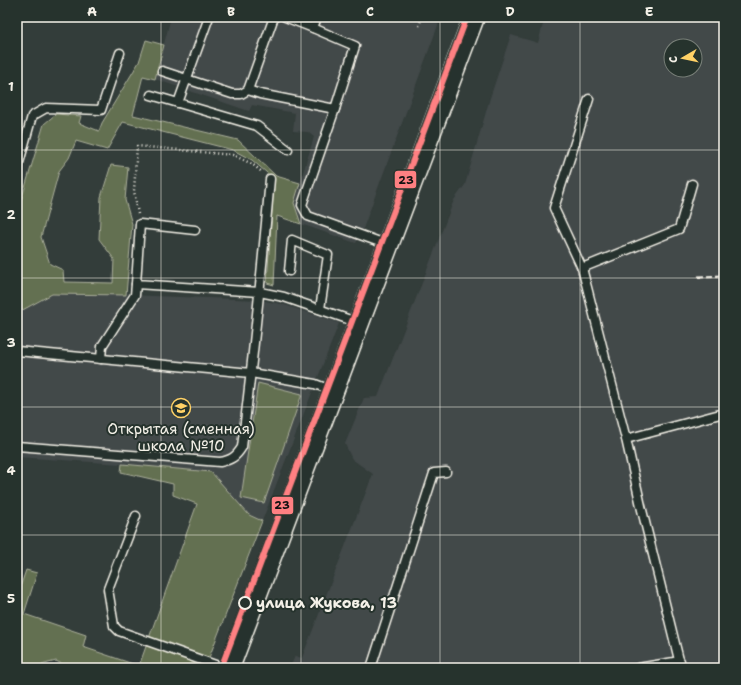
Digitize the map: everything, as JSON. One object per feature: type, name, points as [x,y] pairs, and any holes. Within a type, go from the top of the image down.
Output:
[{"type":"street","points":[[229,668],[474,17]]},
{"type":"lane","points":[[178,103],[209,17]]},
{"type":"lane","points":[[162,70],[232,94],[241,94],[248,90],[274,17]]},
{"type":"lane","points":[[285,17],[355,46],[302,205],[308,216],[388,245]]},
{"type":"lane","points":[[314,28],[317,17]]},
{"type":"lane","points":[[17,170],[32,116],[46,108],[101,110],[120,53]]},
{"type":"lane","points":[[248,90],[260,94],[335,109]]},
{"type":"lane","points":[[150,95],[256,126],[288,150]]},
{"type":"lane","points":[[589,99],[554,208],[582,268],[626,439],[641,506],[681,664],[638,668]]},
{"type":"lane","points":[[17,446],[220,462],[230,461],[237,456],[242,447],[251,373],[270,179]]},
{"type":"lane","points":[[582,268],[679,229],[692,184]]},
{"type":"lane","points":[[100,359],[102,346],[135,295],[140,224],[195,230]]},
{"type":"lane","points":[[289,272],[292,240],[328,255],[320,309]]},
{"type":"lane","points":[[136,284],[260,292],[284,297],[360,323]]},
{"type":"lane","points":[[17,351],[251,373],[315,384],[334,391]]},
{"type":"lane","points":[[626,439],[724,413]]},
{"type":"lane","points":[[371,668],[434,473],[446,472]]},
{"type":"lane","points":[[136,516],[108,589],[114,626],[119,631],[224,668]]},
{"type":"path","points":[[419,26],[422,17]]},
{"type":"path","points":[[140,224],[134,191],[137,146],[233,154],[252,164],[270,179]]},
{"type":"shaded area","points":[[171,17],[441,17],[361,234],[356,243],[301,224],[294,203],[314,137],[308,132],[293,131],[295,113],[252,105],[249,111],[155,79]]},
{"type":"shaded area","points":[[545,17],[724,17],[724,668],[290,668],[295,656],[302,658],[373,474],[352,459],[345,444],[364,398],[378,397],[454,200],[465,185],[490,98],[511,35],[538,43]]},
{"type":"shaded area","points":[[52,294],[259,300],[282,304],[339,323],[262,521],[249,515],[211,472],[17,457],[17,313]]},
{"type":"green space","points":[[146,40],[164,45],[155,79],[143,76],[133,115],[238,140],[276,176],[300,183],[294,203],[301,224],[277,216],[274,285],[267,283],[274,179],[252,160],[233,150],[123,122],[107,150],[76,141],[69,158],[59,171],[41,237],[50,264],[63,270],[64,282],[113,283],[114,259],[99,239],[101,197],[111,165],[128,167],[125,200],[132,224],[126,295],[52,294],[17,313],[17,214],[44,124],[56,114],[81,116],[79,123],[99,131],[102,123],[139,62]]},
{"type":"green space","points":[[258,383],[302,394],[264,503],[241,498]]},
{"type":"green space","points":[[122,464],[211,472],[249,515],[262,521],[205,668],[70,668],[56,661],[30,668],[17,668],[17,596],[26,570],[37,573],[24,614],[86,635],[83,647],[139,666],[197,504],[173,495],[173,484],[121,472]]},
{"type":"railway","points":[[698,277],[724,276]]},
{"type":"transit line","name":"23","points":[[221,668],[467,17]]},
{"type":"place","name":"Открытая (сменная) школа №10","points":[[181,408]]},
{"type":"place","name":"улица Жукова, 13","points":[[245,603]]}]
